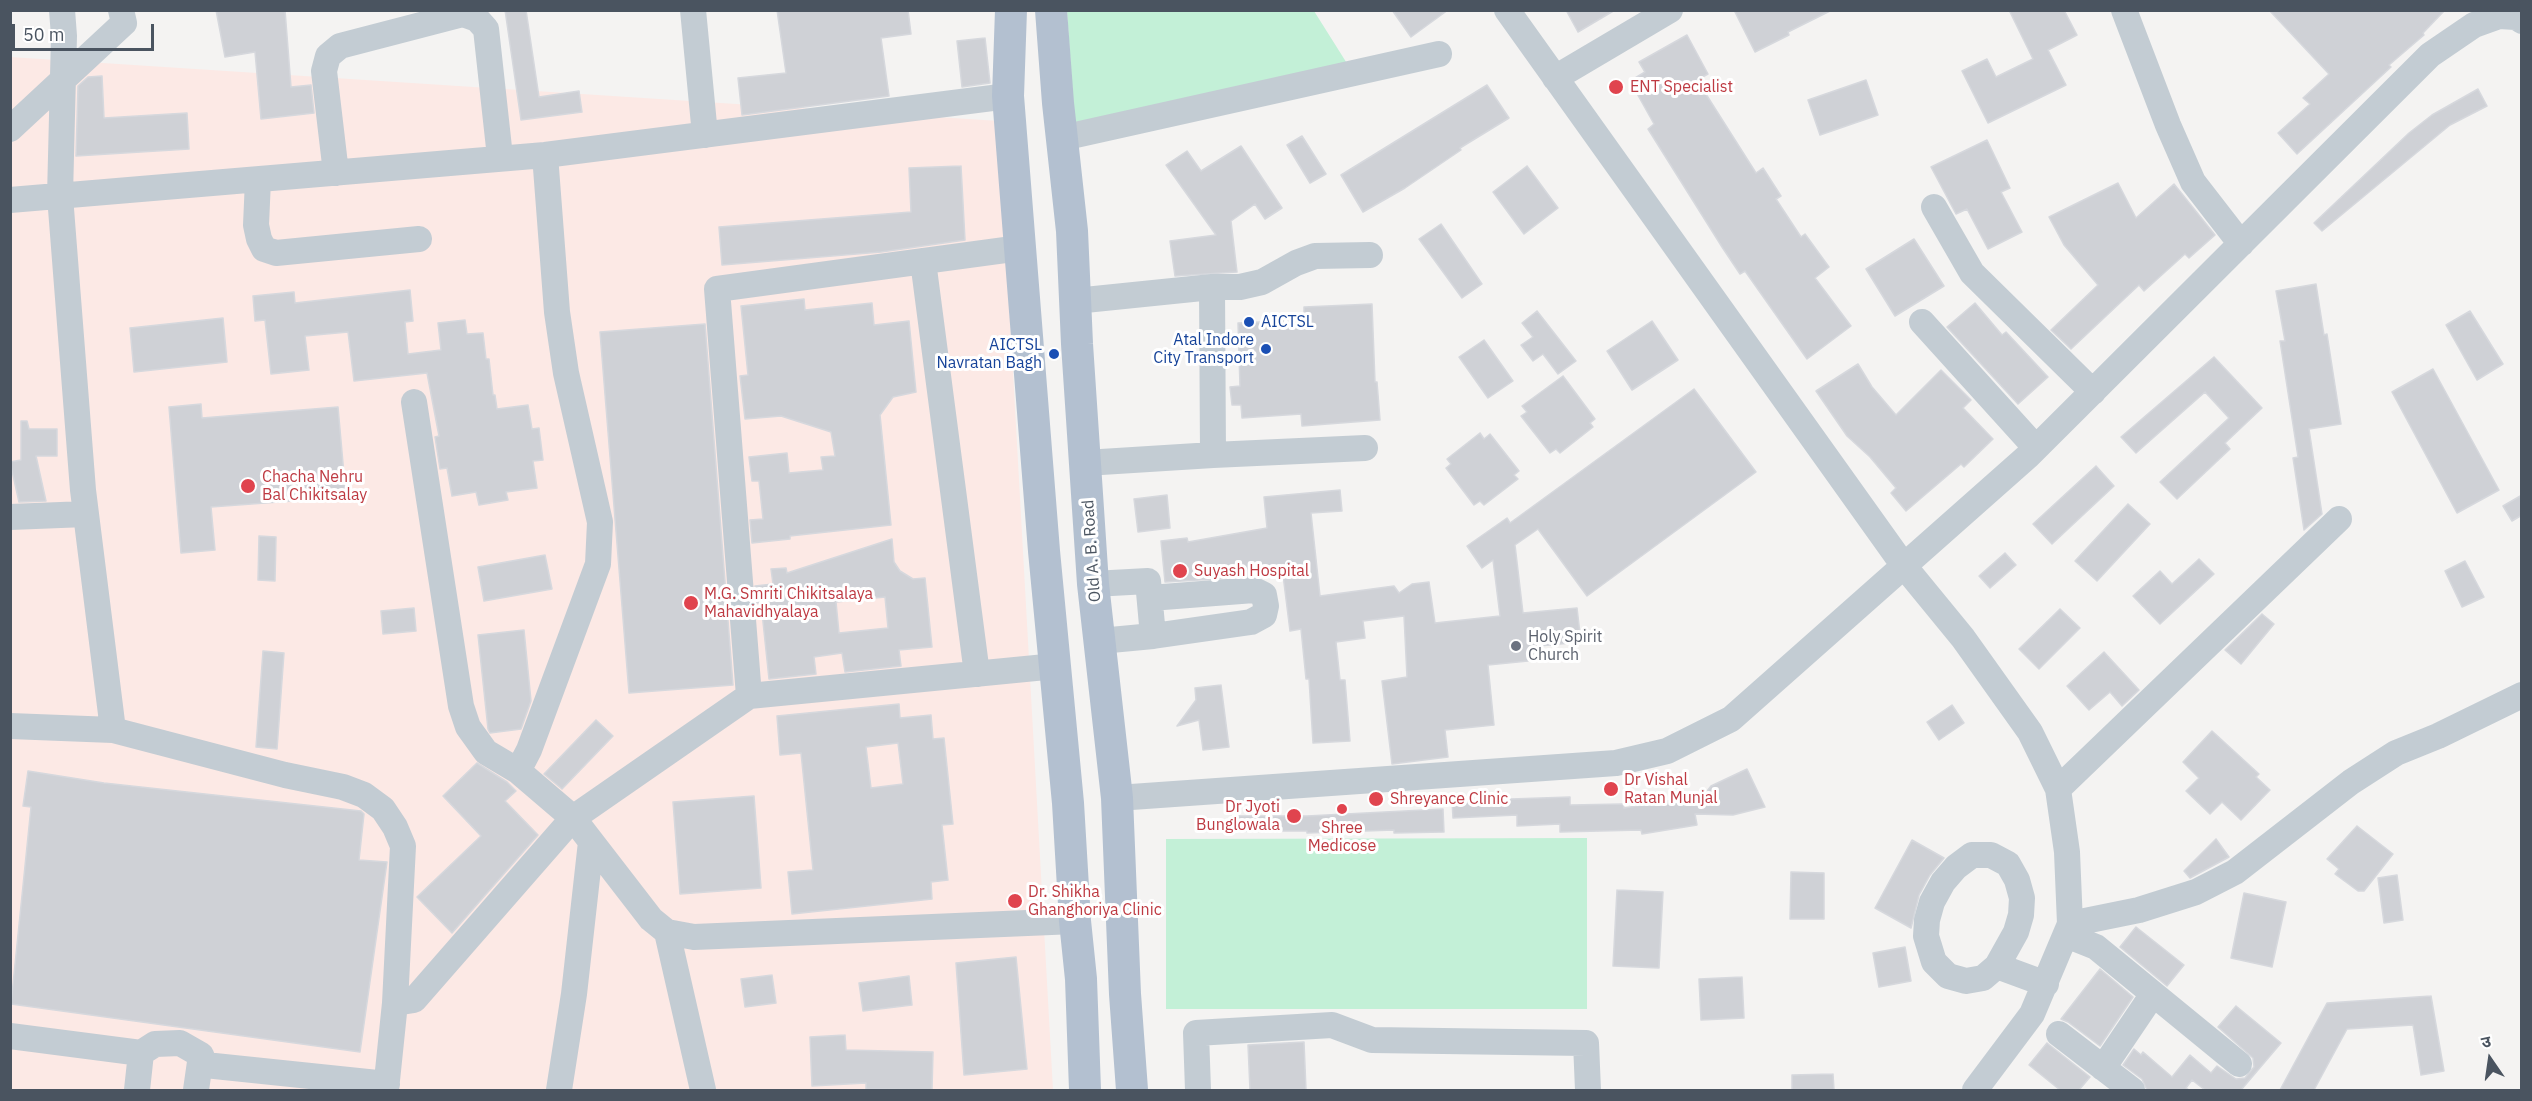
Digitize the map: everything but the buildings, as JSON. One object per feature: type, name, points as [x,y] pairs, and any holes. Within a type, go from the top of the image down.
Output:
[{"type":"main road","points":[[1011,10],[1008,96],[1081,979],[1086,1090]]},
{"type":"main road","name":"Old A. B. Road","points":[[1051,10],[1072,231],[1093,584],[1117,798],[1125,994],[1132,1090]]},
{"type":"street","points":[[62,10],[60,196],[86,514],[113,730]]},
{"type":"street","points":[[10,129],[124,23],[121,10]]},
{"type":"street","points":[[693,10],[705,135]]},
{"type":"street","points":[[1507,10],[1904,566],[1963,638],[2030,732],[2058,789],[2067,852],[2068,929],[2032,1014],[1976,1090]]},
{"type":"street","points":[[1555,78],[1670,10]]},
{"type":"street","points":[[2124,10],[2168,125],[2193,182],[2241,244]]},
{"type":"street","points":[[336,173],[324,71],[328,56],[340,46],[463,14],[477,19],[486,29],[500,157]]},
{"type":"street","points":[[1117,798],[1616,763],[1668,751],[1731,718],[2036,448],[2430,56],[2480,18],[2499,15],[2516,17],[2522,21]]},
{"type":"street","points":[[1062,138],[1439,54]]},
{"type":"street","points":[[10,200],[545,155],[1008,96]]},
{"type":"street","points":[[518,771],[529,750],[598,564],[600,522],[566,373],[557,312],[545,155]]},
{"type":"street","points":[[258,180],[256,225],[264,249],[276,253],[419,239]]},
{"type":"street","points":[[1934,207],[1972,273],[2092,392]]},
{"type":"street","points":[[749,696],[717,289],[1020,248]]},
{"type":"street","points":[[1075,301],[1212,287],[1240,287],[1262,282],[1296,262],[1315,256],[1370,255]]},
{"type":"street","points":[[923,261],[977,674]]},
{"type":"street","points":[[1212,287],[1213,455]]},
{"type":"street","points":[[1923,322],[2036,448]]},
{"type":"street","points":[[414,402],[461,706],[468,727],[486,752],[518,771],[573,818],[651,919],[667,932],[694,937],[1075,921]]},
{"type":"street","points":[[1085,463],[1365,448]]},
{"type":"street","points":[[10,517],[86,514]]},
{"type":"street","points":[[2058,789],[2339,519]]},
{"type":"street","points":[[1093,584],[1148,581],[1153,636]]},
{"type":"street","points":[[1100,641],[1251,622],[1264,615],[1266,606],[1264,595],[1254,590],[1150,598]]},
{"type":"street","points":[[396,1004],[414,1000],[573,818],[749,696],[1056,666]]},
{"type":"street","points":[[2068,929],[2196,892],[2235,872],[2351,782],[2396,753],[2438,736],[2522,695]]},
{"type":"street","points":[[10,726],[113,730],[285,775],[343,787],[364,795],[383,809],[403,846],[396,1004],[387,1087],[205,1065],[201,1055],[180,1043],[155,1044],[141,1053],[10,1036]]},
{"type":"street","points":[[559,1090],[574,994],[591,842]]},
{"type":"street","points":[[1972,855],[1991,855],[2008,864],[2017,880],[2022,898],[2021,915],[2016,932],[1997,966],[1983,978],[1966,981],[1948,976],[1934,962],[1928,951],[1927,920],[1932,902],[1943,882],[1956,867],[1972,855]]},
{"type":"street","points":[[2068,929],[2096,947],[2240,1064]]},
{"type":"street","points":[[667,932],[703,1090]]},
{"type":"street","points":[[1997,966],[2046,984]]},
{"type":"street","points":[[2103,1068],[2153,994]]},
{"type":"street","points":[[1198,1090],[1196,1033],[1332,1025],[1372,1040],[1586,1042],[1588,1090]]},
{"type":"street","points":[[2059,1034],[2132,1090]]},
{"type":"street","points":[[137,1090],[141,1053]]},
{"type":"street","points":[[196,1090],[201,1055]]},
{"type":"shaded area","points":[[10,57],[999,121],[1053,1090],[11,1090]]},
{"type":"green space","points":[[1067,11],[1314,11],[1348,65],[1075,128]]},
{"type":"green space","points":[[1587,838],[1587,1009],[1166,1009],[1166,839]]},
{"type":"place","name":"ENT Specialist","points":[[1616,87]]},
{"type":"place","name":"AICTSL","points":[[1249,322]]},
{"type":"place","name":"Atal Indore City Transport","points":[[1266,349]]},
{"type":"place","name":"AICTSL Navratan Bagh","points":[[1054,354]]},
{"type":"place","name":"Chacha Nehru Bal Chikitsalay","points":[[248,486]]},
{"type":"place","name":"Suyash Hospital","points":[[1180,571]]},
{"type":"place","name":"M.G. Smriti Chikitsalaya Mahavidhyalaya","points":[[691,603]]},
{"type":"place","name":"Holy Spirit Church","points":[[1516,646]]},
{"type":"place","name":"Dr Vishal Ratan Munjal","points":[[1611,789]]},
{"type":"place","name":"Shreyance Clinic","points":[[1376,799]]},
{"type":"place","name":"Shree Medicose","points":[[1342,809]]},
{"type":"place","name":"Dr Jyoti Bunglowala","points":[[1294,816]]},
{"type":"place","name":"Dr. Shikha Ghanghoriya Clinic","points":[[1015,901]]}]
